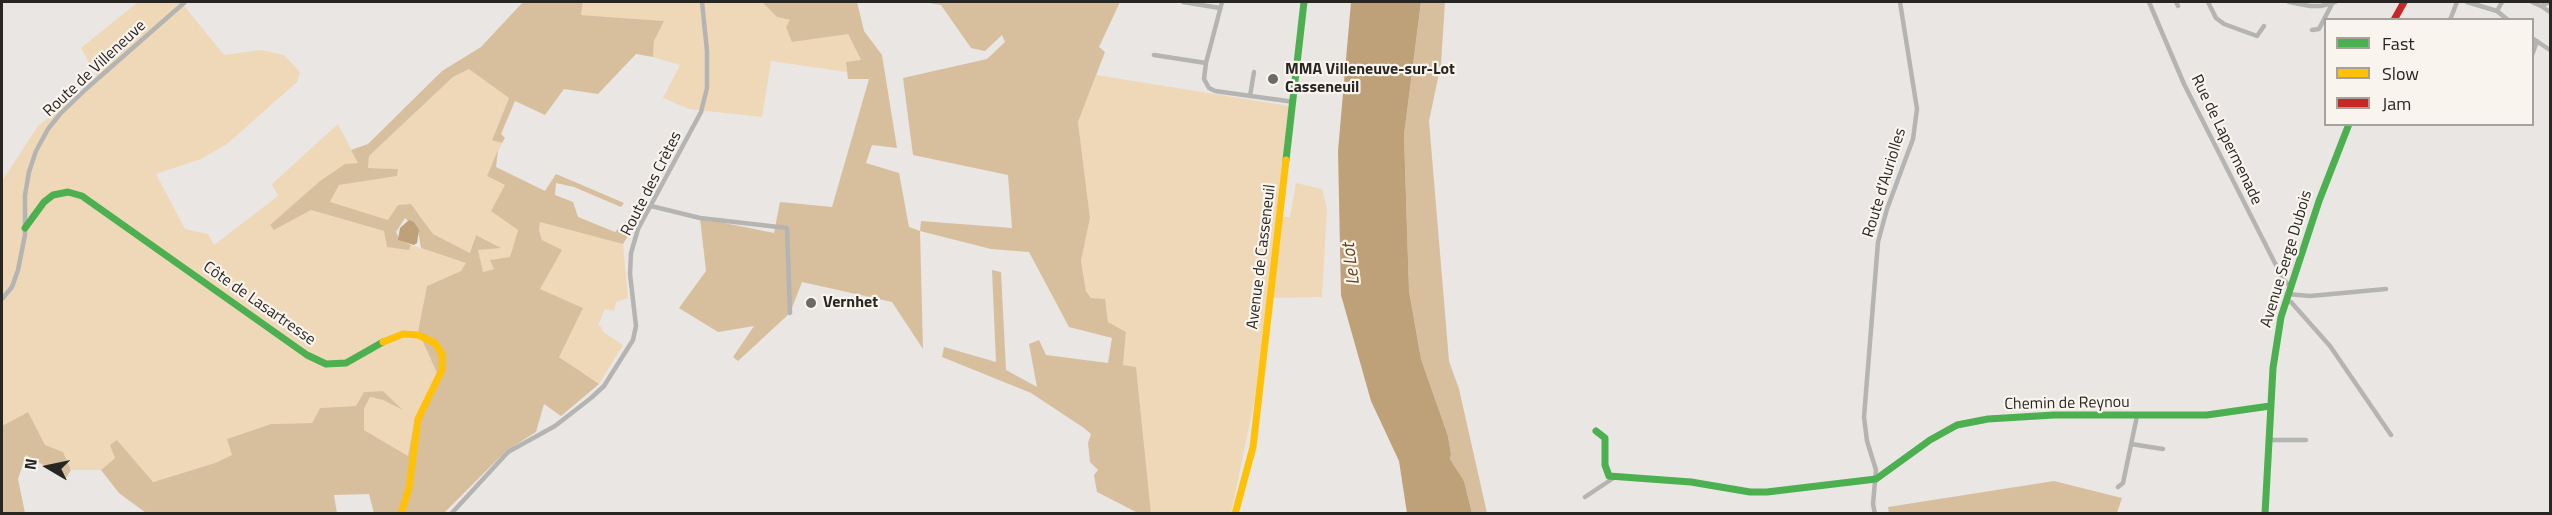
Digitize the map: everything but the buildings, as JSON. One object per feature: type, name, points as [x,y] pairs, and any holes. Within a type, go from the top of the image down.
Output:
[{"type":"street","name":"Route de Villeneuve","points":[[2,299],[15,279],[23,250],[25,195],[29,172],[36,151],[48,129],[86,89],[185,2]]},
{"type":"street","name":"Route des Crètes","points":[[451,513],[508,452],[555,426],[604,386],[636,333],[630,274],[631,253],[638,229],[682,150],[703,104],[707,88],[707,51],[702,2]]},
{"type":"street","points":[[1183,2],[1221,4],[1206,63],[1204,79],[1209,88],[1215,91],[1294,102]]},
{"type":"street","name":"Avenue de Casseneuil","points":[[1235,513],[1253,447],[1304,2]]},
{"type":"street","name":"Route d'Auriolles","points":[[1875,513],[1873,504],[1876,479],[1864,417],[1878,242],[1887,209],[1912,140],[1917,109],[1900,2]]},
{"type":"street","name":"Rue de Lapermenade","points":[[2149,2],[2184,84],[2283,279],[2290,286]]},
{"type":"street","points":[[2208,2],[2216,18],[2224,24],[2257,36],[2264,26]]},
{"type":"street","points":[[2289,2],[2310,6],[2334,2]]},
{"type":"street","points":[[2325,18],[2334,2]]},
{"type":"street","points":[[2395,18],[2404,2]]},
{"type":"street","points":[[2451,18],[2457,2]]},
{"type":"street","points":[[2467,2],[2497,11],[2506,18]]},
{"type":"street","points":[[2497,11],[2502,2]]},
{"type":"street","points":[[2532,2],[2550,12]]},
{"type":"street","points":[[2541,6],[2550,2]]},
{"type":"street","points":[[2312,30],[2319,29],[2324,20]]},
{"type":"street","points":[[2535,39],[2550,50]]},
{"type":"street","points":[[1154,55],[1206,63]]},
{"type":"street","points":[[1251,96],[1254,72]]},
{"type":"street","name":"Avenue Serge Dubois","points":[[2265,513],[2270,405],[2277,338],[2290,286],[2322,192],[2348,126]]},
{"type":"street","name":"Côte de Lasartresse","points":[[25,228],[44,202],[53,195],[68,192],[82,196],[307,355],[326,364],[346,363],[391,338],[403,334],[418,335],[435,343],[442,354],[441,370],[418,419],[409,488],[401,513]]},
{"type":"street","points":[[651,206],[700,218],[787,228],[790,312]]},
{"type":"street","points":[[2286,298],[2386,289]]},
{"type":"street","points":[[2286,298],[2330,346],[2391,435]]},
{"type":"street","name":"Chemin de Reynou","points":[[1615,477],[1691,482],[1750,492],[1876,479],[1930,440],[1957,425],[2023,416],[2207,415],[2270,405]]},
{"type":"street","points":[[2118,488],[2123,483],[2137,416]]},
{"type":"street","points":[[1596,431],[1605,438],[1606,471],[1609,476],[1615,477]]},
{"type":"street","points":[[2268,440],[2306,440]]},
{"type":"street","points":[[2131,444],[2163,449]]},
{"type":"street","points":[[1584,497],[1615,477]]},
{"type":"shaded area","points":[[138,2],[181,2],[224,55],[261,50],[284,55],[300,72],[297,82],[227,144],[201,159],[156,174],[185,229],[208,234],[214,245],[278,196],[272,184],[338,124],[358,163],[320,181],[270,226],[275,229],[311,210],[384,231],[408,250],[411,245],[467,263],[461,271],[427,286],[418,331],[437,373],[415,418],[409,457],[364,430],[364,409],[370,397],[401,408],[383,391],[364,392],[357,406],[320,408],[312,423],[271,424],[227,439],[233,455],[215,463],[152,482],[117,440],[115,458],[101,470],[71,470],[63,452],[45,446],[28,412],[2,426],[2,181],[38,126],[98,78],[81,48]]},
{"type":"shaded area","points":[[523,2],[583,2],[581,15],[664,21],[654,41],[653,57],[636,54],[598,94],[564,89],[545,115],[515,101],[501,134],[505,138],[502,143],[492,140],[509,98],[469,69],[453,77],[369,156],[368,168],[398,169],[397,176],[339,185],[330,202],[388,220],[398,205],[411,204],[433,234],[470,253],[476,235],[501,248],[478,250],[483,272],[494,269],[490,260],[510,257],[518,230],[491,211],[505,185],[487,176],[498,150],[496,167],[545,191],[556,174],[624,203],[621,207],[574,187],[556,183],[555,195],[573,202],[578,217],[615,232],[633,214],[642,214],[623,244],[540,222],[539,230],[542,240],[562,250],[540,289],[583,308],[559,357],[599,384],[561,416],[544,404],[536,432],[506,451],[444,513],[374,513],[369,494],[334,495],[337,513],[146,513],[119,493],[101,470],[115,458],[110,445],[117,440],[153,482],[215,463],[232,455],[227,439],[271,424],[312,423],[320,408],[356,406],[364,392],[383,391],[403,410],[383,400],[370,397],[364,409],[364,430],[408,456],[415,418],[437,373],[418,331],[427,286],[461,271],[466,263],[421,248],[418,230],[405,218],[396,232],[400,240],[411,245],[409,250],[387,247],[384,231],[311,210],[274,230],[270,225],[320,181],[345,164],[358,163],[351,150],[368,144],[442,71],[481,47]]},
{"type":"shaded area","points":[[583,2],[762,2],[777,17],[848,34],[861,61],[847,62],[847,72],[771,61],[762,117],[689,109],[663,98],[680,65],[653,57],[654,41],[663,21],[581,15]]},
{"type":"shaded area","points":[[762,2],[857,2],[864,31],[882,55],[897,148],[872,145],[866,163],[899,173],[909,227],[920,231],[923,349],[892,302],[802,282],[790,313],[738,361],[733,357],[754,326],[718,332],[679,308],[706,271],[700,218],[774,233],[780,202],[832,207],[869,79],[848,79],[846,62],[861,60],[848,34],[792,42],[786,27],[790,20],[777,17]]},
{"type":"shaded area","points":[[924,2],[1120,2],[1099,47],[1105,52],[1078,122],[1090,218],[1081,261],[1086,291],[1091,298],[1105,299],[1108,322],[1126,332],[1123,365],[1136,367],[1151,513],[1138,513],[1097,492],[1094,475],[1098,470],[1090,462],[1088,443],[1091,434],[1084,428],[1031,393],[942,357],[944,347],[996,362],[992,270],[1001,272],[1006,370],[1037,387],[1029,344],[1039,340],[1046,355],[1108,363],[1112,338],[1069,327],[1029,252],[991,249],[920,231],[921,221],[1012,228],[1008,175],[913,155],[903,78],[987,59],[1005,42],[1002,35],[985,51],[971,48],[941,5]]},
{"type":"shaded area","points":[[1421,2],[1445,2],[1441,64],[1429,121],[1449,361],[1459,389],[1487,513],[1472,513],[1464,481],[1450,459],[1448,436],[1421,359],[1409,291],[1404,135]]},
{"type":"shaded area","points":[[469,68],[509,98],[492,139],[502,143],[487,176],[505,185],[518,230],[510,257],[495,269],[482,272],[478,250],[500,247],[476,235],[470,253],[433,234],[411,204],[388,220],[330,203],[338,185],[396,176],[397,169],[368,168],[369,156],[453,77]]},
{"type":"shaded area","points":[[1096,75],[1289,106],[1278,217],[1290,217],[1296,183],[1322,189],[1327,209],[1322,297],[1267,298],[1254,403],[1231,513],[1151,513],[1136,368],[1123,365],[1126,332],[1108,322],[1086,290],[1081,261],[1090,218],[1078,122]]},
{"type":"shaded area","points":[[540,221],[623,244],[628,298],[616,302],[614,311],[605,309],[598,325],[603,332],[623,345],[599,384],[559,357],[540,289],[542,241],[539,230]]},
{"type":"shaded area","points":[[28,412],[45,445],[63,452],[71,470],[66,478],[26,455],[18,479],[25,513],[2,513],[2,426]]},
{"type":"shaded area","points":[[2054,481],[2122,498],[2117,513],[1889,513],[1888,507]]},
{"type":"water","name":"Le Lot","points":[[1351,2],[1421,2],[1404,135],[1409,291],[1421,359],[1448,436],[1450,459],[1464,481],[1472,513],[1407,513],[1399,461],[1371,401],[1341,295],[1338,151]]},
{"type":"water","points":[[409,220],[414,222],[419,230],[417,243],[414,245],[398,240],[400,228]]},
{"type":"traffic: fast","points":[[1286,160],[1304,2]]},
{"type":"traffic: fast","points":[[2265,514],[2273,368],[2281,317],[2319,201],[2348,126]]},
{"type":"traffic: fast","points":[[25,228],[44,202],[53,195],[68,192],[82,196],[307,355],[326,364],[346,363],[383,342]]},
{"type":"traffic: fast","points":[[1596,431],[1605,438],[1605,465],[1609,476],[1691,482],[1750,492],[1767,492],[1876,479],[1930,440],[1957,425],[1988,419],[2054,415],[2207,415],[2270,406]]},
{"type":"traffic: slow","points":[[1235,514],[1253,447],[1286,160]]},
{"type":"traffic: slow","points":[[383,342],[403,334],[418,335],[435,343],[442,354],[442,370],[418,419],[409,488],[401,514]]},
{"type":"traffic: jam","points":[[2395,18],[2404,2]]},
{"type":"place","name":"MMA Villeneuve-sur-Lot Casseneuil","points":[[1273,79]]},
{"type":"place","name":"Vernhet","points":[[811,303]]}]
